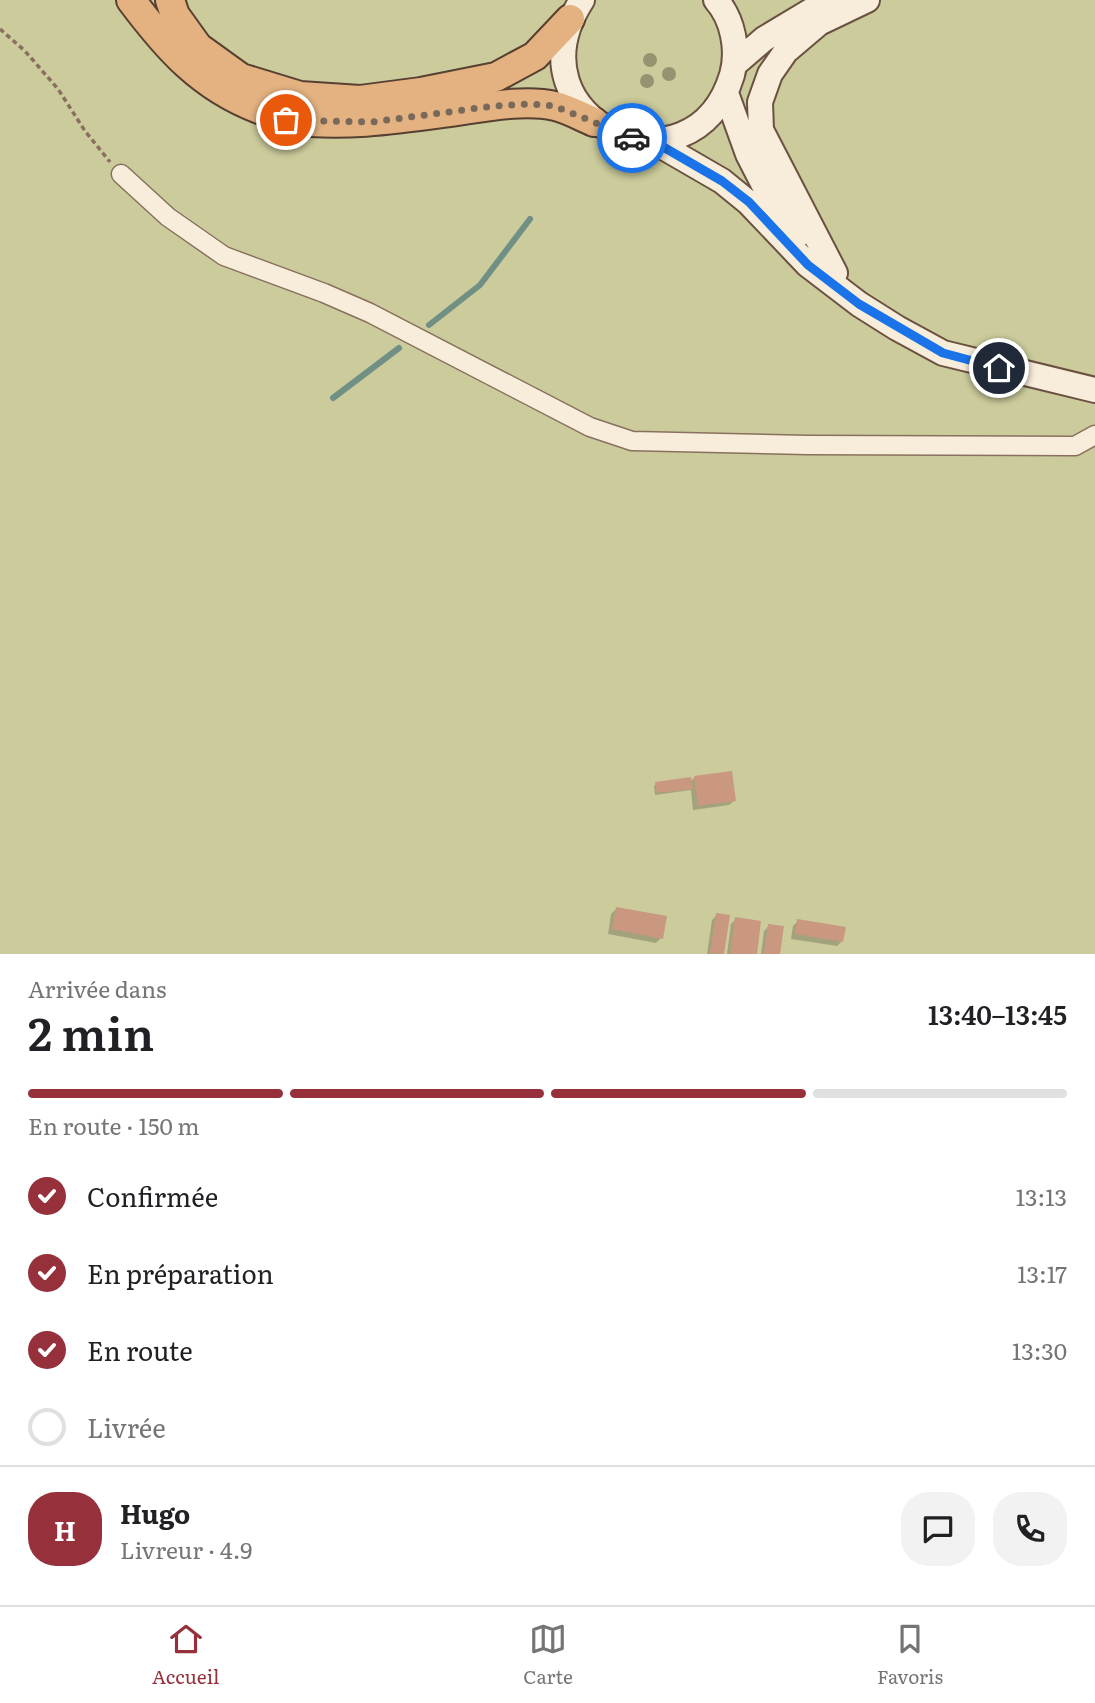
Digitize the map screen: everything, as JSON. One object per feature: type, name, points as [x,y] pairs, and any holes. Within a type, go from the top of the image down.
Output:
[{"type":"highway","points":[[131,0],[191,71],[249,106],[286,120],[372,122],[530,104],[554,106],[594,122]]},
{"type":"highway","points":[[170,0],[175,15],[198,47],[241,78],[300,96],[360,100],[421,92],[496,77],[535,56],[575,9]]},
{"type":"main road","points":[[575,9],[562,46],[565,74],[576,101],[594,122],[622,137],[653,141],[683,134],[708,118],[726,93],[735,64],[734,34],[722,6],[716,0]]},
{"type":"main road","points":[[735,64],[764,39],[829,0]]},
{"type":"main road","points":[[835,273],[761,130],[760,103],[770,74],[786,51],[819,23],[867,0]]},
{"type":"main road","points":[[726,93],[748,154],[768,193],[859,304]]},
{"type":"main road","points":[[653,141],[722,181],[749,202],[808,265],[859,304],[943,353],[1095,390]]},
{"type":"street","points":[[121,174],[168,217],[224,256],[370,313],[590,427],[632,441],[1074,446],[1095,435]]},
{"type":"path","points":[[0,29],[25,51],[58,89],[85,131],[121,174]]},
{"type":"green space","points":[[0,0],[1095,0],[1095,954],[0,954]]},
{"type":"building","points":[[732,771],[736,801],[698,806],[694,776]]},
{"type":"building","points":[[691,777],[693,789],[657,793],[655,782]]},
{"type":"building","points":[[616,907],[667,916],[663,939],[612,929]]},
{"type":"building","points":[[716,913],[730,915],[724,954],[710,953]]},
{"type":"building","points":[[735,917],[761,921],[757,954],[730,954]]},
{"type":"building","points":[[797,919],[846,927],[843,942],[795,934]]},
{"type":"building","points":[[768,924],[784,926],[780,954],[764,954]]},
{"type":"waterway","points":[[429,325],[480,285],[530,219]]},
{"type":"waterway","points":[[333,398],[399,348]]},
{"type":"way so far","points":[[286,120],[372,122],[530,104],[554,106],[622,137],[632,138]]},
{"type":"route","points":[[632,138],[653,141],[690,160],[722,181],[749,202],[808,265],[859,304],[897,328],[943,353],[999,368]]}]
